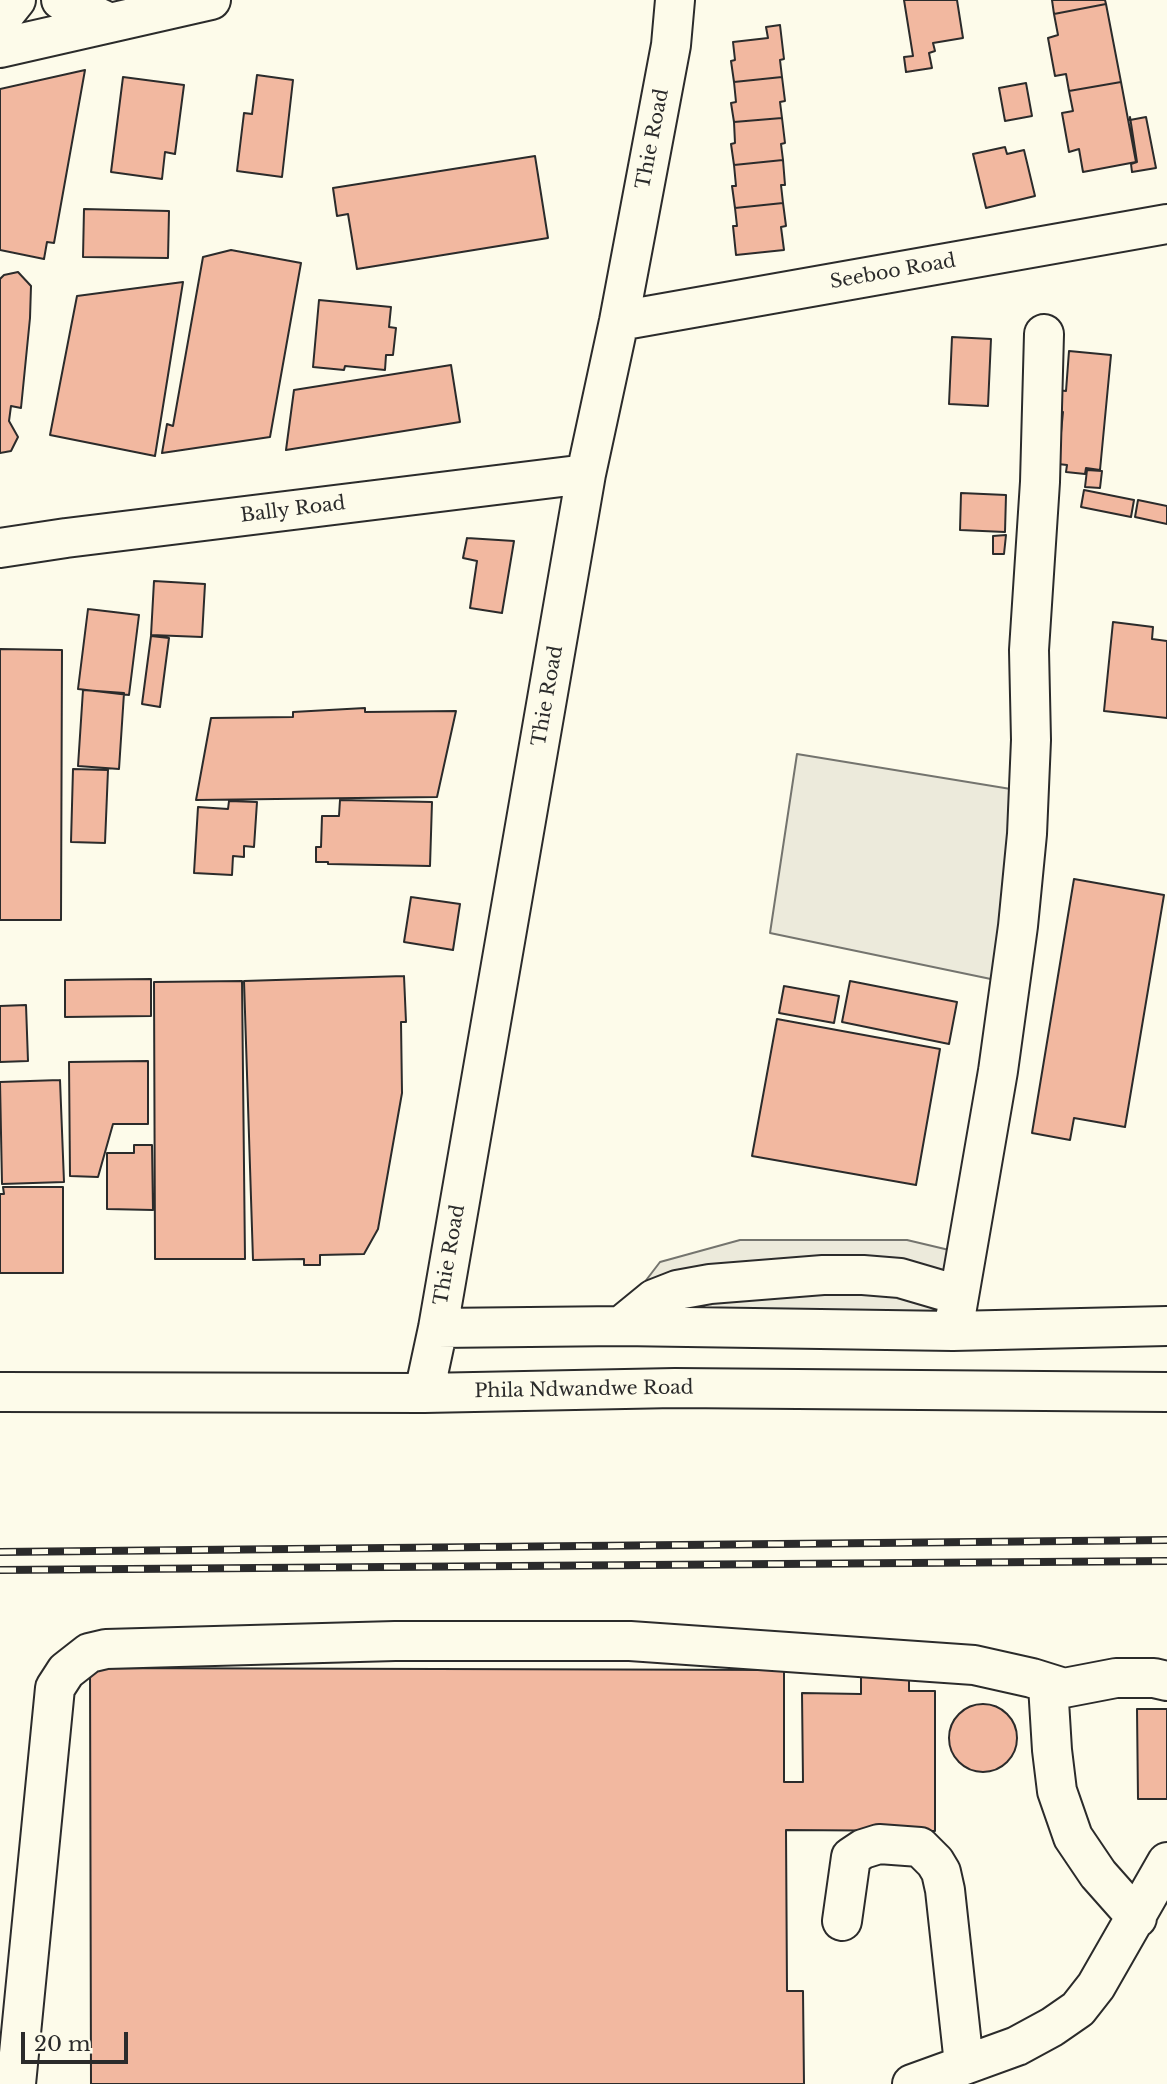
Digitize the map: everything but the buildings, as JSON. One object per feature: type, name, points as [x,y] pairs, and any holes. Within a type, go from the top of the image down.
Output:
[{"type":"street","points":[[0,20],[16,0]]},
{"type":"street","points":[[61,0],[108,22]]},
{"type":"street","points":[[0,48],[211,0]]},
{"type":"street","name":"Thie Road","points":[[424,1393],[438,1328],[586,474],[620,321],[671,45],[675,0]]},
{"type":"street","name":"Seeboo Road","points":[[620,321],[1167,224]]},
{"type":"street","points":[[956,1313],[998,1071],[1018,926],[1027,834],[1031,740],[1029,650],[1040,482],[1044,334]]},
{"type":"street","name":"Bally Road","points":[[0,548],[586,474]]},
{"type":"street","points":[[621,1326],[654,1300],[677,1290],[710,1284],[823,1275],[900,1278],[956,1313]]},
{"type":"street","points":[[438,1328],[621,1326],[956,1313],[1167,1326]]},
{"type":"street","name":"Phila Ndwandwe Road","points":[[0,1392],[424,1393],[675,1388],[1167,1392]]},
{"type":"street","points":[[16,2084],[55,1688],[66,1671],[89,1653],[106,1649],[395,1641],[630,1642],[974,1665],[1064,1688],[1116,1678],[1154,1678],[1167,1681]]},
{"type":"street","points":[[1048,1685],[1057,1791],[1073,1837],[1098,1874],[1137,1918]]},
{"type":"street","points":[[842,1921],[851,1857],[863,1849],[879,1844],[920,1847],[935,1862],[941,1872],[945,1890],[964,2064]]},
{"type":"street","points":[[912,2084],[1017,2046],[1052,2028],[1078,2009],[1097,1986],[1167,1862]]},
{"type":"shaded area","points":[[797,754],[1029,792],[1010,983],[770,933]]},
{"type":"shaded area","points":[[740,1240],[907,1240],[966,1254],[953,1331],[621,1326],[631,1300],[660,1262]]},
{"type":"railway","points":[[0,1552],[1167,1540]]},
{"type":"railway","points":[[0,1570],[1167,1561]]}]
